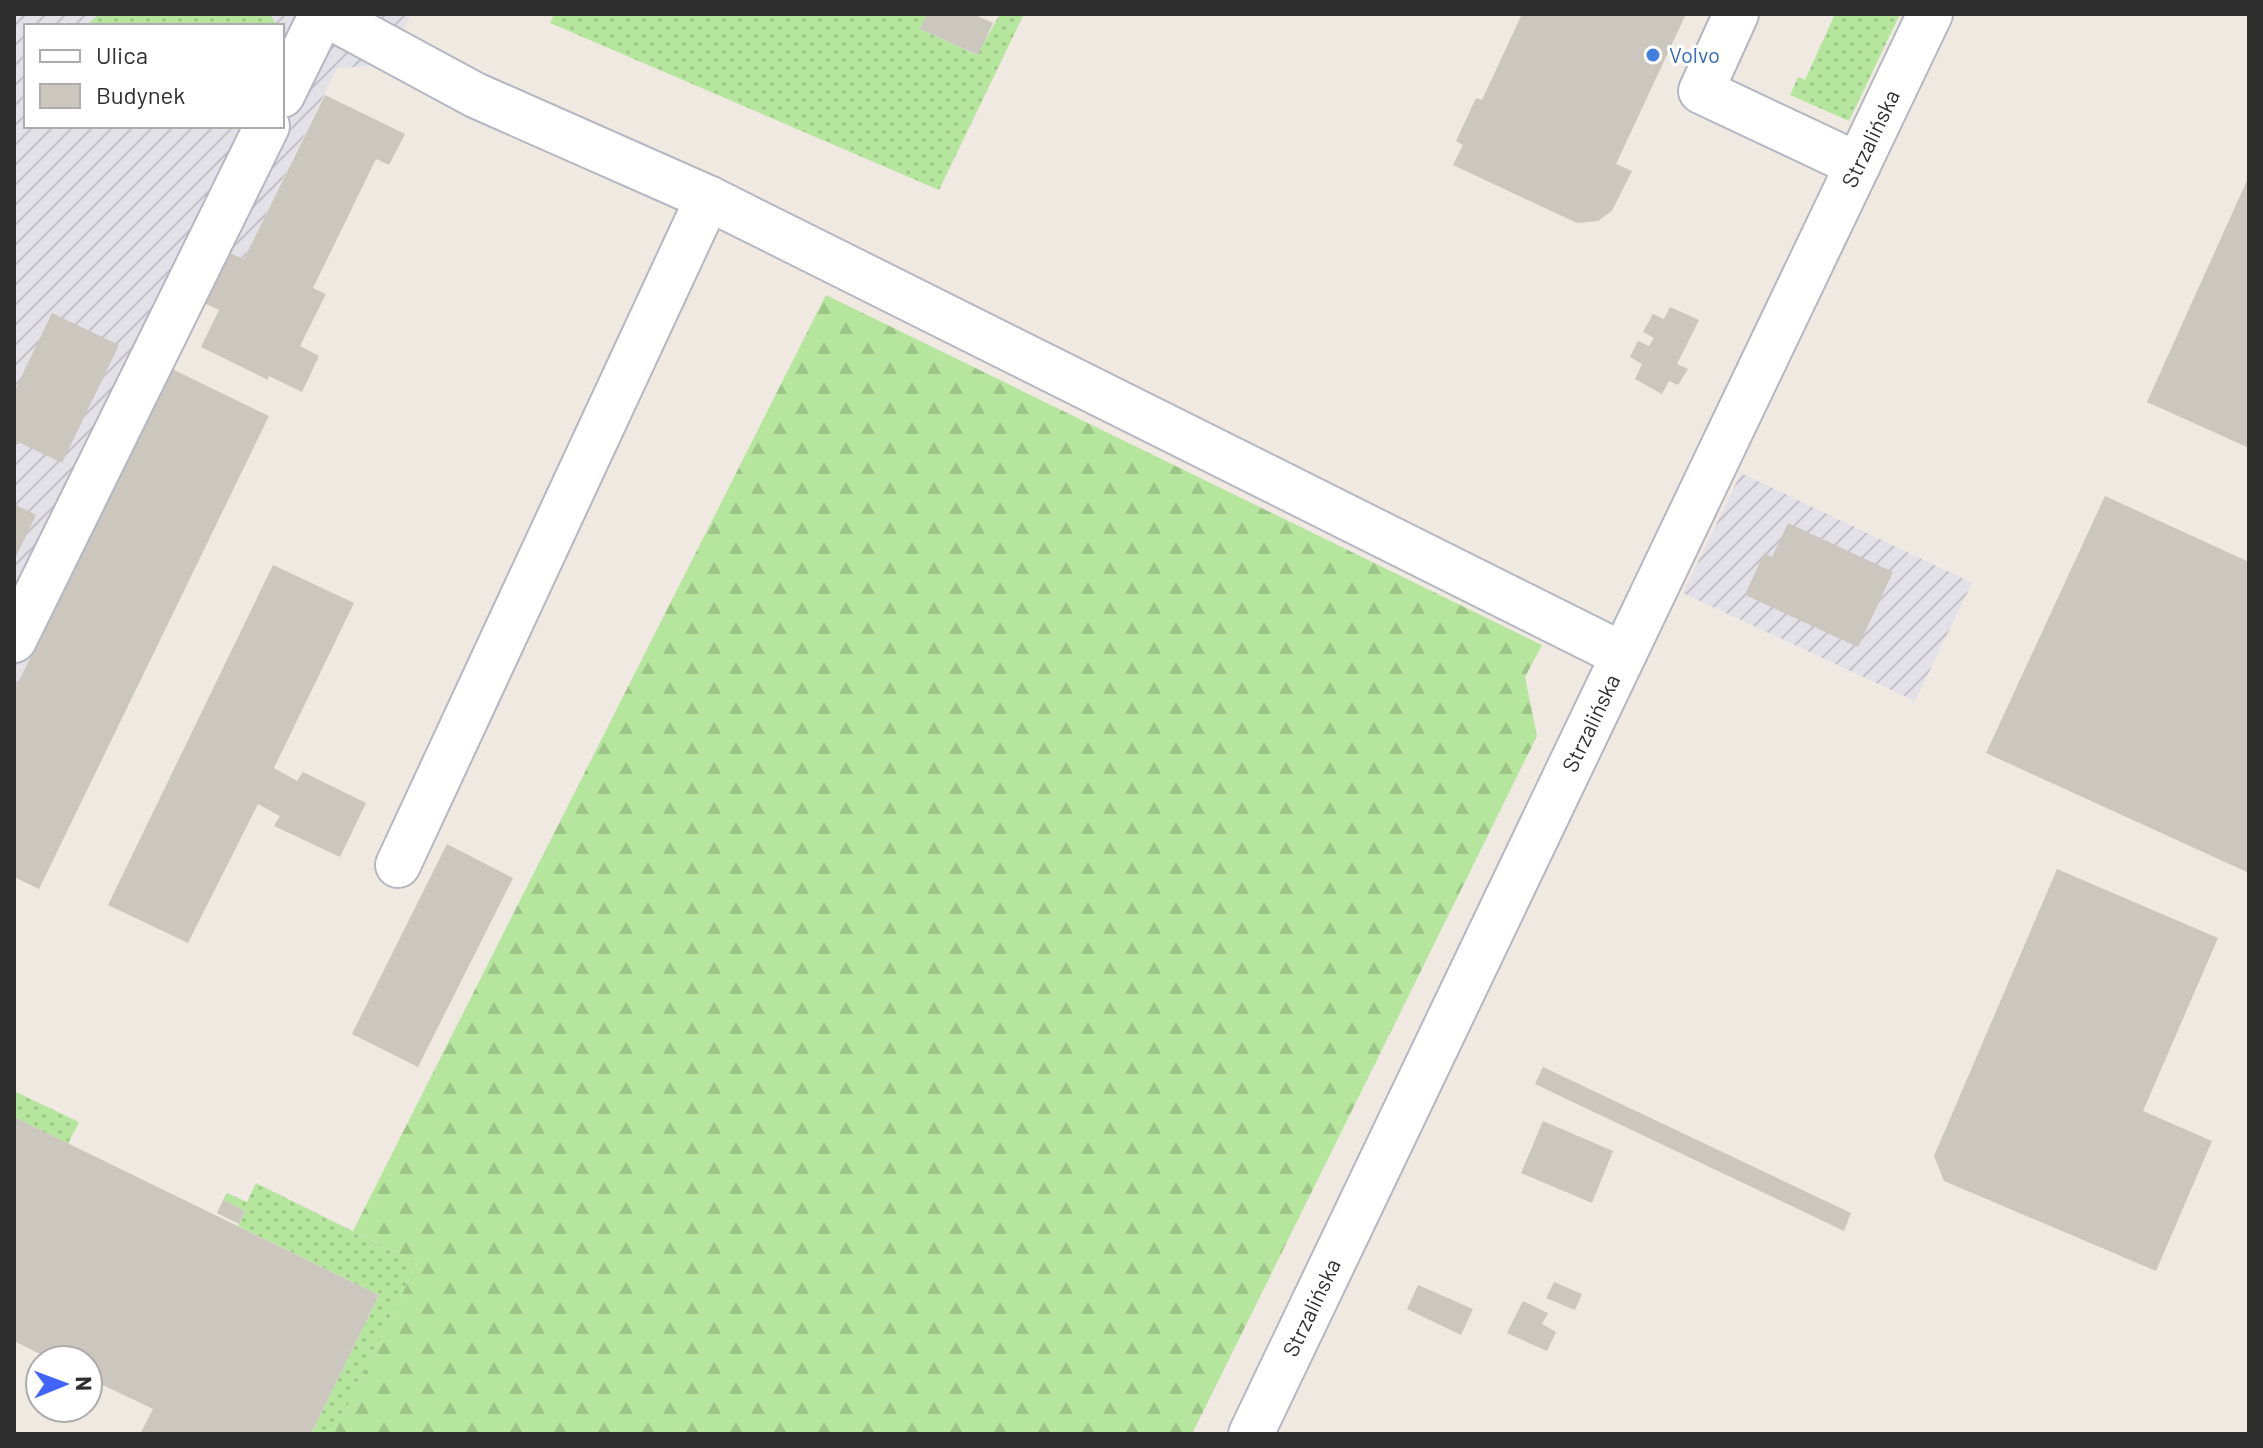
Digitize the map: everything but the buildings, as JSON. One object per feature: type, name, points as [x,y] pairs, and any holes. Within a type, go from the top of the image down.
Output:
[{"type":"street","points":[[284,91],[323,14],[475,95],[708,198],[1623,655]]},
{"type":"street","points":[[1736,14],[1701,91],[1858,165]]},
{"type":"street","name":"Strzalińska","points":[[1251,1434],[1930,14]]},
{"type":"street","points":[[14,640],[266,128]]},
{"type":"street","points":[[398,865],[708,198]]},
{"type":"shaded area","points":[[14,14],[411,14],[388,65],[337,68],[244,259],[229,252],[14,691]]},
{"type":"shaded area","points":[[1741,473],[1972,583],[1915,701],[1683,593]]},
{"type":"green space","points":[[270,14],[276,24],[87,24],[97,16]]},
{"type":"green space","points":[[554,14],[927,14],[920,29],[977,55],[1000,14],[1024,14],[939,190],[550,23]]},
{"type":"green space","points":[[1835,14],[1900,14],[1849,121],[1790,95],[1798,77],[1805,80]]},
{"type":"green space","points":[[826,295],[1542,645],[1525,677],[1537,736],[1192,1434],[334,1434],[417,1263],[353,1231]]},
{"type":"green space","points":[[14,1091],[79,1122],[68,1144],[14,1117]]},
{"type":"green space","points":[[256,1183],[417,1263],[334,1434],[311,1434],[379,1295],[238,1226],[245,1211],[223,1200],[227,1193],[247,1202]]},
{"type":"place","name":"Volvo","points":[[1653,55]]}]
